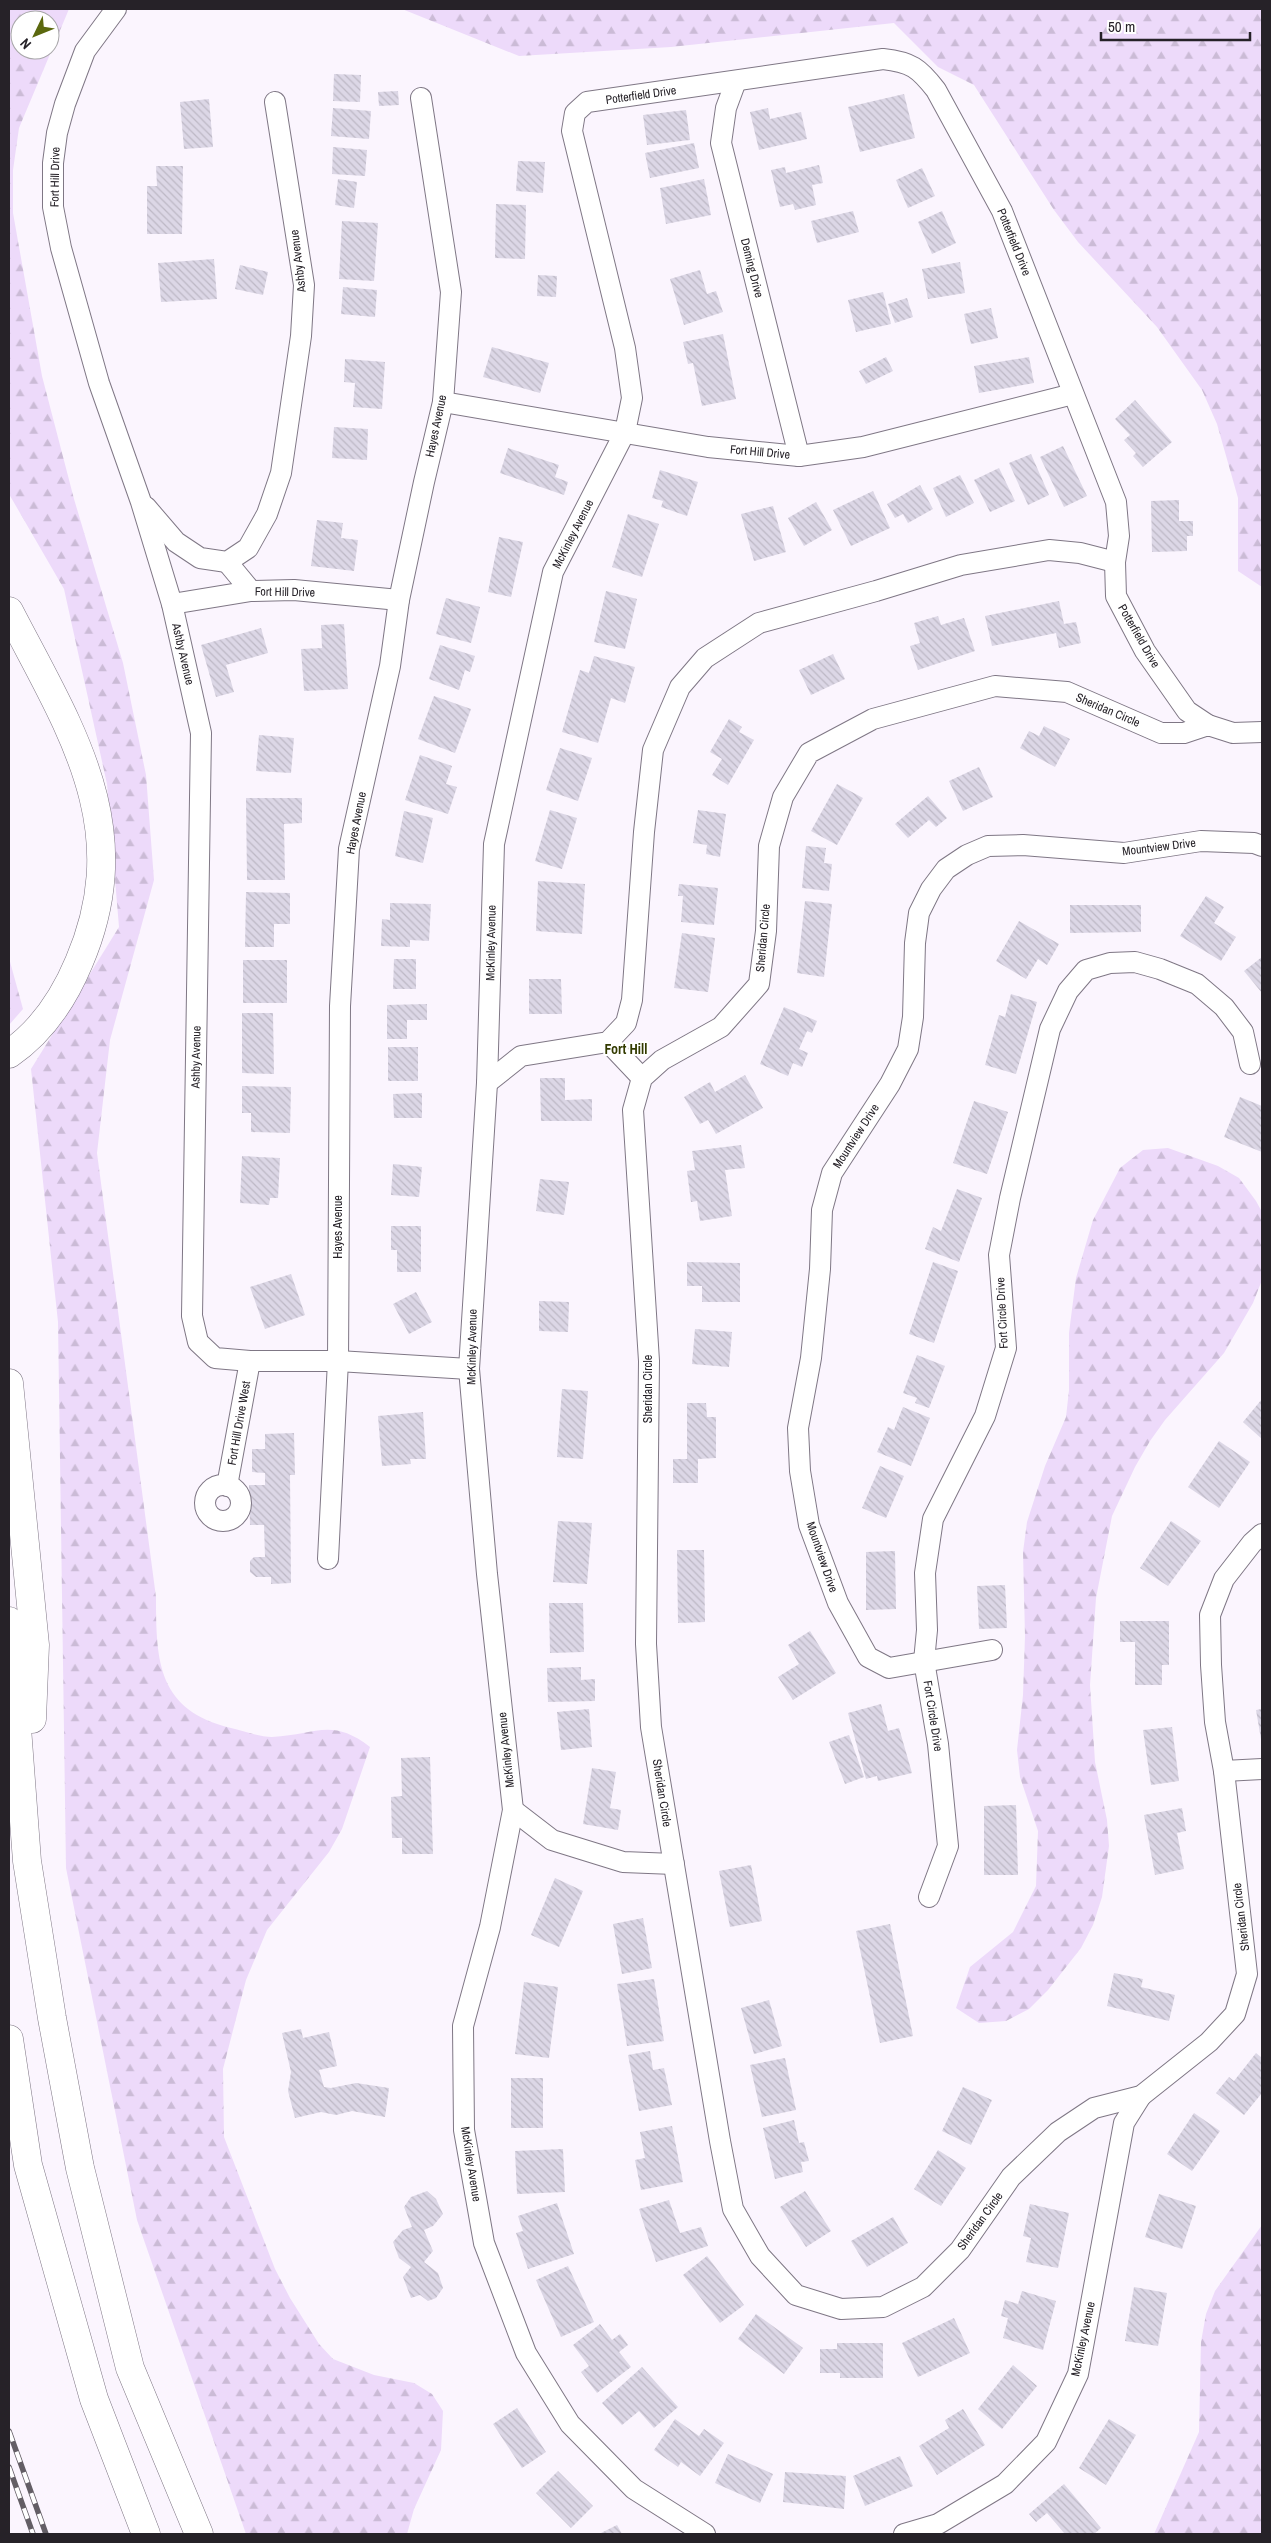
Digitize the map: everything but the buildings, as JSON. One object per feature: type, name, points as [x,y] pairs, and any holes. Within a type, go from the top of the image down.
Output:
[{"type":"highway","points":[[9,611],[72,733],[90,785],[100,824],[103,863],[91,931],[77,967],[51,1012],[22,1045],[9,1054]]},
{"type":"highway","points":[[9,1383],[35,1645],[27,1861]]},
{"type":"highway","points":[[9,1621],[27,1861],[52,2018],[80,2168],[130,2368],[199,2534]]},
{"type":"highway","points":[[9,2039],[28,2165]]},
{"type":"highway","points":[[9,2109],[28,2165],[94,2399],[146,2534]]},
{"type":"street","name":"Fort Hill Drive","points":[[99,383],[61,248],[53,207],[53,163],[57,133],[76,72],[85,51],[116,9]]},
{"type":"street","name":"Potterfield Drive","points":[[587,102],[883,59],[904,62],[922,72],[936,90],[1002,211],[1116,502],[1119,536],[1115,562],[1116,596],[1145,651],[1187,711],[1208,725]]},
{"type":"street","name":"Deming Drive","points":[[736,81],[726,108],[721,143],[799,456]]},
{"type":"street","name":"Hayes Avenue","points":[[328,1559],[338,1360],[340,1006],[349,849],[390,666],[399,600],[443,402],[451,292],[421,98]]},
{"type":"street","name":"Ashby Avenue","points":[[141,502],[176,542],[200,558],[227,562],[248,548],[267,514],[281,473],[301,336],[304,285],[275,102]]},
{"type":"street","name":"McKinley Avenue","points":[[587,102],[575,113],[572,132],[625,348],[632,398],[625,432],[554,572],[494,844],[488,1083],[469,1369],[486,1564],[512,1810],[490,1927],[463,2026],[464,2130],[484,2243],[526,2353],[570,2424],[634,2489],[705,2534]]},
{"type":"street","name":"Ashby Avenue","points":[[99,383],[141,502],[172,604],[201,733],[192,1316],[198,1342],[215,1358],[250,1361],[338,1360],[469,1369]]},
{"type":"street","name":"Fort Hill Drive","points":[[443,402],[708,447],[799,456],[863,447],[1073,394]]},
{"type":"street","points":[[488,1083],[521,1056],[608,1042],[626,1023],[632,1000],[644,832],[653,750],[680,687],[705,658],[759,622],[876,591],[961,565],[1049,550],[1080,553],[1115,562]]},
{"type":"street","points":[[227,562],[251,591]]},
{"type":"street","name":"Fort Hill Drive","points":[[172,604],[251,591],[294,590],[399,600]]},
{"type":"street","name":"Sheridan Circle","points":[[1208,725],[1184,733],[1161,733],[1068,692],[995,686],[874,719],[809,753],[783,797],[769,846],[766,931],[758,984],[721,1027],[662,1060],[642,1078],[633,1110],[649,1361],[646,1644],[651,1726],[734,2209],[760,2256],[796,2294],[841,2309],[883,2306],[922,2287],[960,2250],[1012,2177],[1058,2132],[1094,2108],[1142,2096],[1209,2042],[1235,2014],[1247,1974],[1224,1770],[1215,1722],[1210,1665],[1210,1615],[1224,1579],[1252,1543],[1262,1534]]},
{"type":"street","points":[[1208,725],[1233,733],[1262,732]]},
{"type":"street","name":"Mountview Drive","points":[[992,1650],[889,1668],[868,1657],[838,1603],[809,1524],[800,1471],[798,1428],[811,1358],[820,1269],[822,1210],[832,1173],[890,1084],[908,1049],[913,1017],[915,943],[919,913],[931,889],[946,869],[967,855],[988,846],[1023,845],[1124,853],[1201,841],[1254,842],[1262,846]]},
{"type":"street","name":"Fort Circle Drive","points":[[929,1897],[948,1846],[938,1744],[924,1661],[927,1630],[925,1574],[934,1520],[985,1416],[1006,1348],[999,1255],[1010,1198],[1050,1030],[1068,991],[1086,970],[1110,964],[1135,962],[1160,969],[1196,984],[1224,1007],[1243,1032],[1250,1064]]},
{"type":"street","points":[[608,1042],[642,1078]]},
{"type":"street","name":"Fort Hill Drive West","points":[[227,1486],[250,1361]]},
{"type":"street","points":[[1224,1770],[1262,1769]]},
{"type":"street","points":[[512,1810],[552,1840],[623,1862],[674,1864]]},
{"type":"street","name":"McKinley Avenue","points":[[904,2534],[938,2524],[1006,2484],[1046,2442],[1078,2374],[1124,2123],[1142,2096]]},
{"type":"green space","points":[[9,9],[69,9],[60,30],[60,10],[10,10],[10,60],[48,60],[19,128],[13,170],[13,213],[42,376],[74,499],[123,663],[146,775],[154,880],[110,1040],[97,1153],[156,1597],[157,1643],[160,1663],[166,1680],[175,1696],[188,1709],[207,1720],[267,1737],[333,1730],[344,1732],[370,1747],[342,1829],[329,1852],[267,1930],[246,1980],[223,2069],[224,2137],[275,2269],[290,2298],[319,2344],[333,2359],[374,2375],[414,2383],[432,2394],[443,2411],[441,2450],[414,2509],[407,2534],[246,2534],[137,2220],[66,1868],[58,1322],[31,1069],[119,927],[107,784],[64,589],[9,494]]},
{"type":"green space","points":[[402,9],[1262,9],[1262,587],[1238,571],[1238,498],[1217,424],[1202,390],[1157,327],[1078,242],[1054,210],[974,85],[938,67],[894,23],[671,47],[519,56]]},
{"type":"green space","points":[[9,958],[23,1009],[9,1025]]},
{"type":"green space","points":[[1168,1148],[1218,1166],[1239,1178],[1256,1201],[1262,1212],[1262,1280],[1253,1303],[1224,1353],[1165,1420],[1150,1441],[1135,1467],[1112,1516],[1096,1598],[1090,1685],[1095,1762],[1107,1820],[1109,1846],[1102,1897],[1093,1925],[1081,1948],[1048,1990],[1029,2009],[1006,2021],[979,2023],[956,2008],[970,1967],[1013,1932],[1036,1886],[1038,1831],[1020,1777],[1017,1750],[1023,1695],[1025,1636],[1023,1552],[1027,1522],[1045,1466],[1066,1417],[1069,1390],[1069,1333],[1076,1278],[1093,1220],[1120,1168],[1143,1150]]},
{"type":"green space","points":[[1262,2225],[1262,2534],[1154,2534],[1199,2432],[1201,2342],[1206,2314],[1215,2291]]},
{"type":"railway","points":[[9,2431],[46,2534]]},
{"type":"railway","points":[[9,2467],[33,2534]]},
{"type":"district","name":"Fort Hill","points":[[626,1049]]}]
